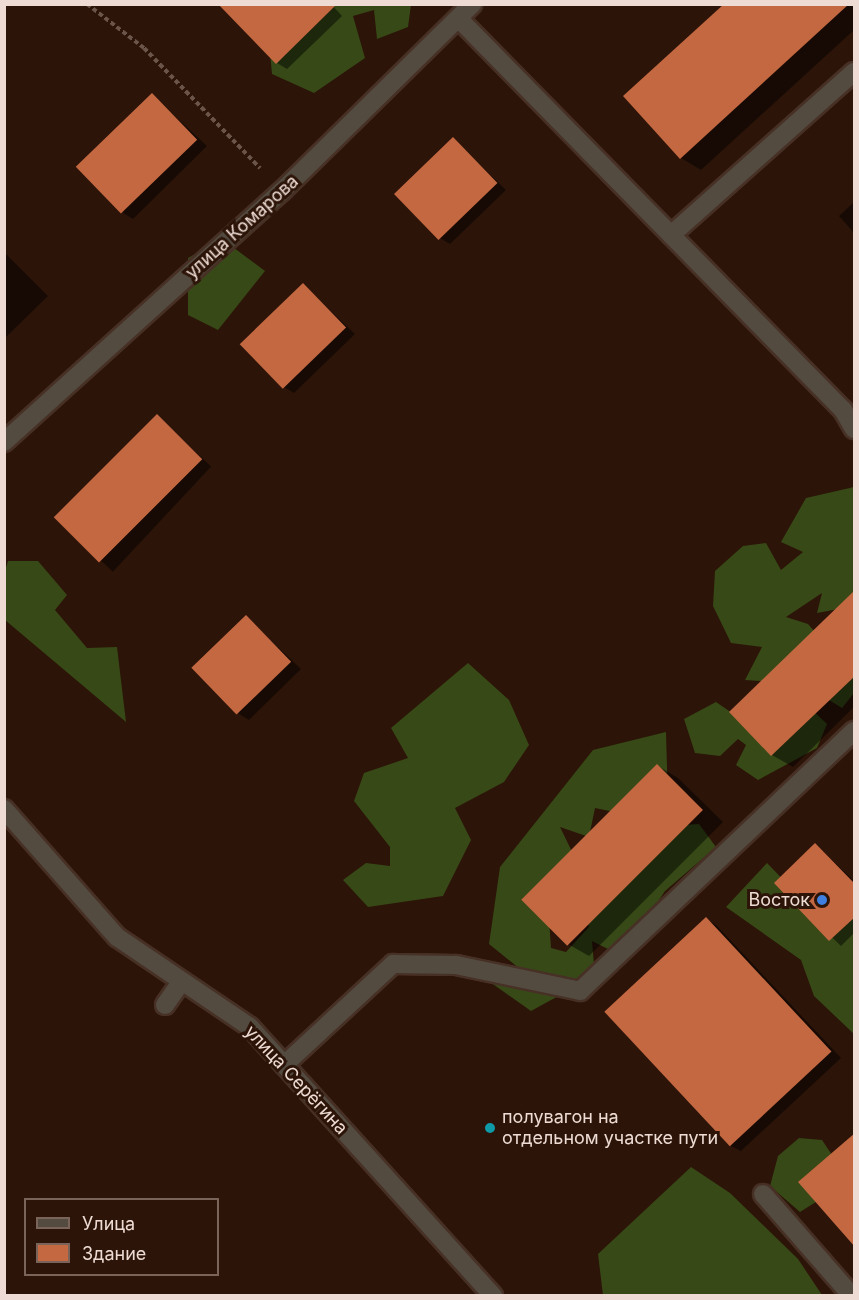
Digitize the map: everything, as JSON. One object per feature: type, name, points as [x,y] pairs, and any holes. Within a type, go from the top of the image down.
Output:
[{"type":"street","name":"улица Комарова","points":[[4,442],[282,191],[459,20],[472,4]]},
{"type":"street","points":[[459,20],[671,235],[849,404],[855,429]]},
{"type":"street","points":[[671,235],[855,72]]},
{"type":"street","points":[[284,1065],[393,964],[456,965],[580,991],[854,731]]},
{"type":"street","name":"улица Серёгина","points":[[4,809],[117,937],[250,1028],[493,1296]]},
{"type":"street","points":[[165,1005],[182,981]]},
{"type":"street","points":[[763,1194],[852,1296]]},
{"type":"path","points":[[87,4],[144,48],[282,191]]},
{"type":"green space","points":[[296,5],[411,5],[408,27],[377,39],[374,10],[353,16],[365,58],[314,93],[272,74],[268,32]]},
{"type":"green space","points":[[222,239],[265,271],[218,330],[188,315],[188,258]]},
{"type":"green space","points":[[854,487],[854,606],[817,613],[822,593],[786,617],[808,624],[823,641],[854,638],[854,693],[842,708],[816,692],[807,705],[827,724],[817,748],[758,780],[736,765],[746,745],[738,739],[720,756],[695,753],[684,719],[716,702],[757,730],[778,682],[745,680],[762,647],[731,643],[713,606],[715,571],[743,546],[766,543],[781,570],[803,552],[781,542],[806,498]]},
{"type":"green space","points":[[8,561],[38,561],[67,595],[55,610],[87,648],[117,647],[126,722],[5,620],[5,571]]},
{"type":"green space","points":[[468,663],[509,700],[529,745],[504,782],[455,808],[471,840],[443,896],[368,907],[343,880],[366,863],[390,866],[390,847],[354,801],[364,773],[408,758],[391,728]]},
{"type":"green space","points":[[666,732],[668,802],[629,815],[595,808],[589,837],[560,827],[578,864],[547,890],[551,948],[566,952],[589,927],[581,890],[658,827],[699,824],[716,847],[665,891],[622,956],[592,941],[595,976],[531,1011],[490,982],[520,969],[489,944],[500,867],[593,750]]},
{"type":"green space","points":[[767,863],[798,895],[854,897],[854,1034],[814,996],[801,960],[726,907]]},
{"type":"green space","points":[[799,1138],[822,1140],[838,1164],[835,1190],[800,1212],[770,1186],[778,1156]]},
{"type":"green space","points":[[691,1167],[730,1193],[798,1259],[822,1295],[603,1295],[598,1254]]},
{"type":"building","points":[[218,4],[337,4],[276,64]]},
{"type":"building","points":[[724,4],[849,4],[680,159],[623,96]]},
{"type":"building","points":[[152,93],[197,140],[121,213],[76,167]]},
{"type":"building","points":[[453,137],[497,183],[438,240],[394,194]]},
{"type":"building","points":[[303,283],[346,328],[283,389],[240,344]]},
{"type":"building","points":[[157,414],[202,459],[99,562],[54,517]]},
{"type":"building","points":[[855,590],[855,676],[771,756],[729,712]]},
{"type":"building","points":[[246,615],[291,662],[236,715],[191,668]]},
{"type":"building","points":[[657,764],[703,810],[567,946],[521,900]]},
{"type":"building","name":"Восток","points":[[815,843],[855,884],[855,917],[829,941],[774,883]]},
{"type":"building","points":[[706,917],[831,1052],[730,1146],[604,1012]]},
{"type":"building","points":[[855,1133],[855,1247],[798,1182]]},
{"type":"place","name":"Восток","points":[[822,900]]},
{"type":"place","name":"полувагон на отдельном участке пути","points":[[490,1128]]}]
